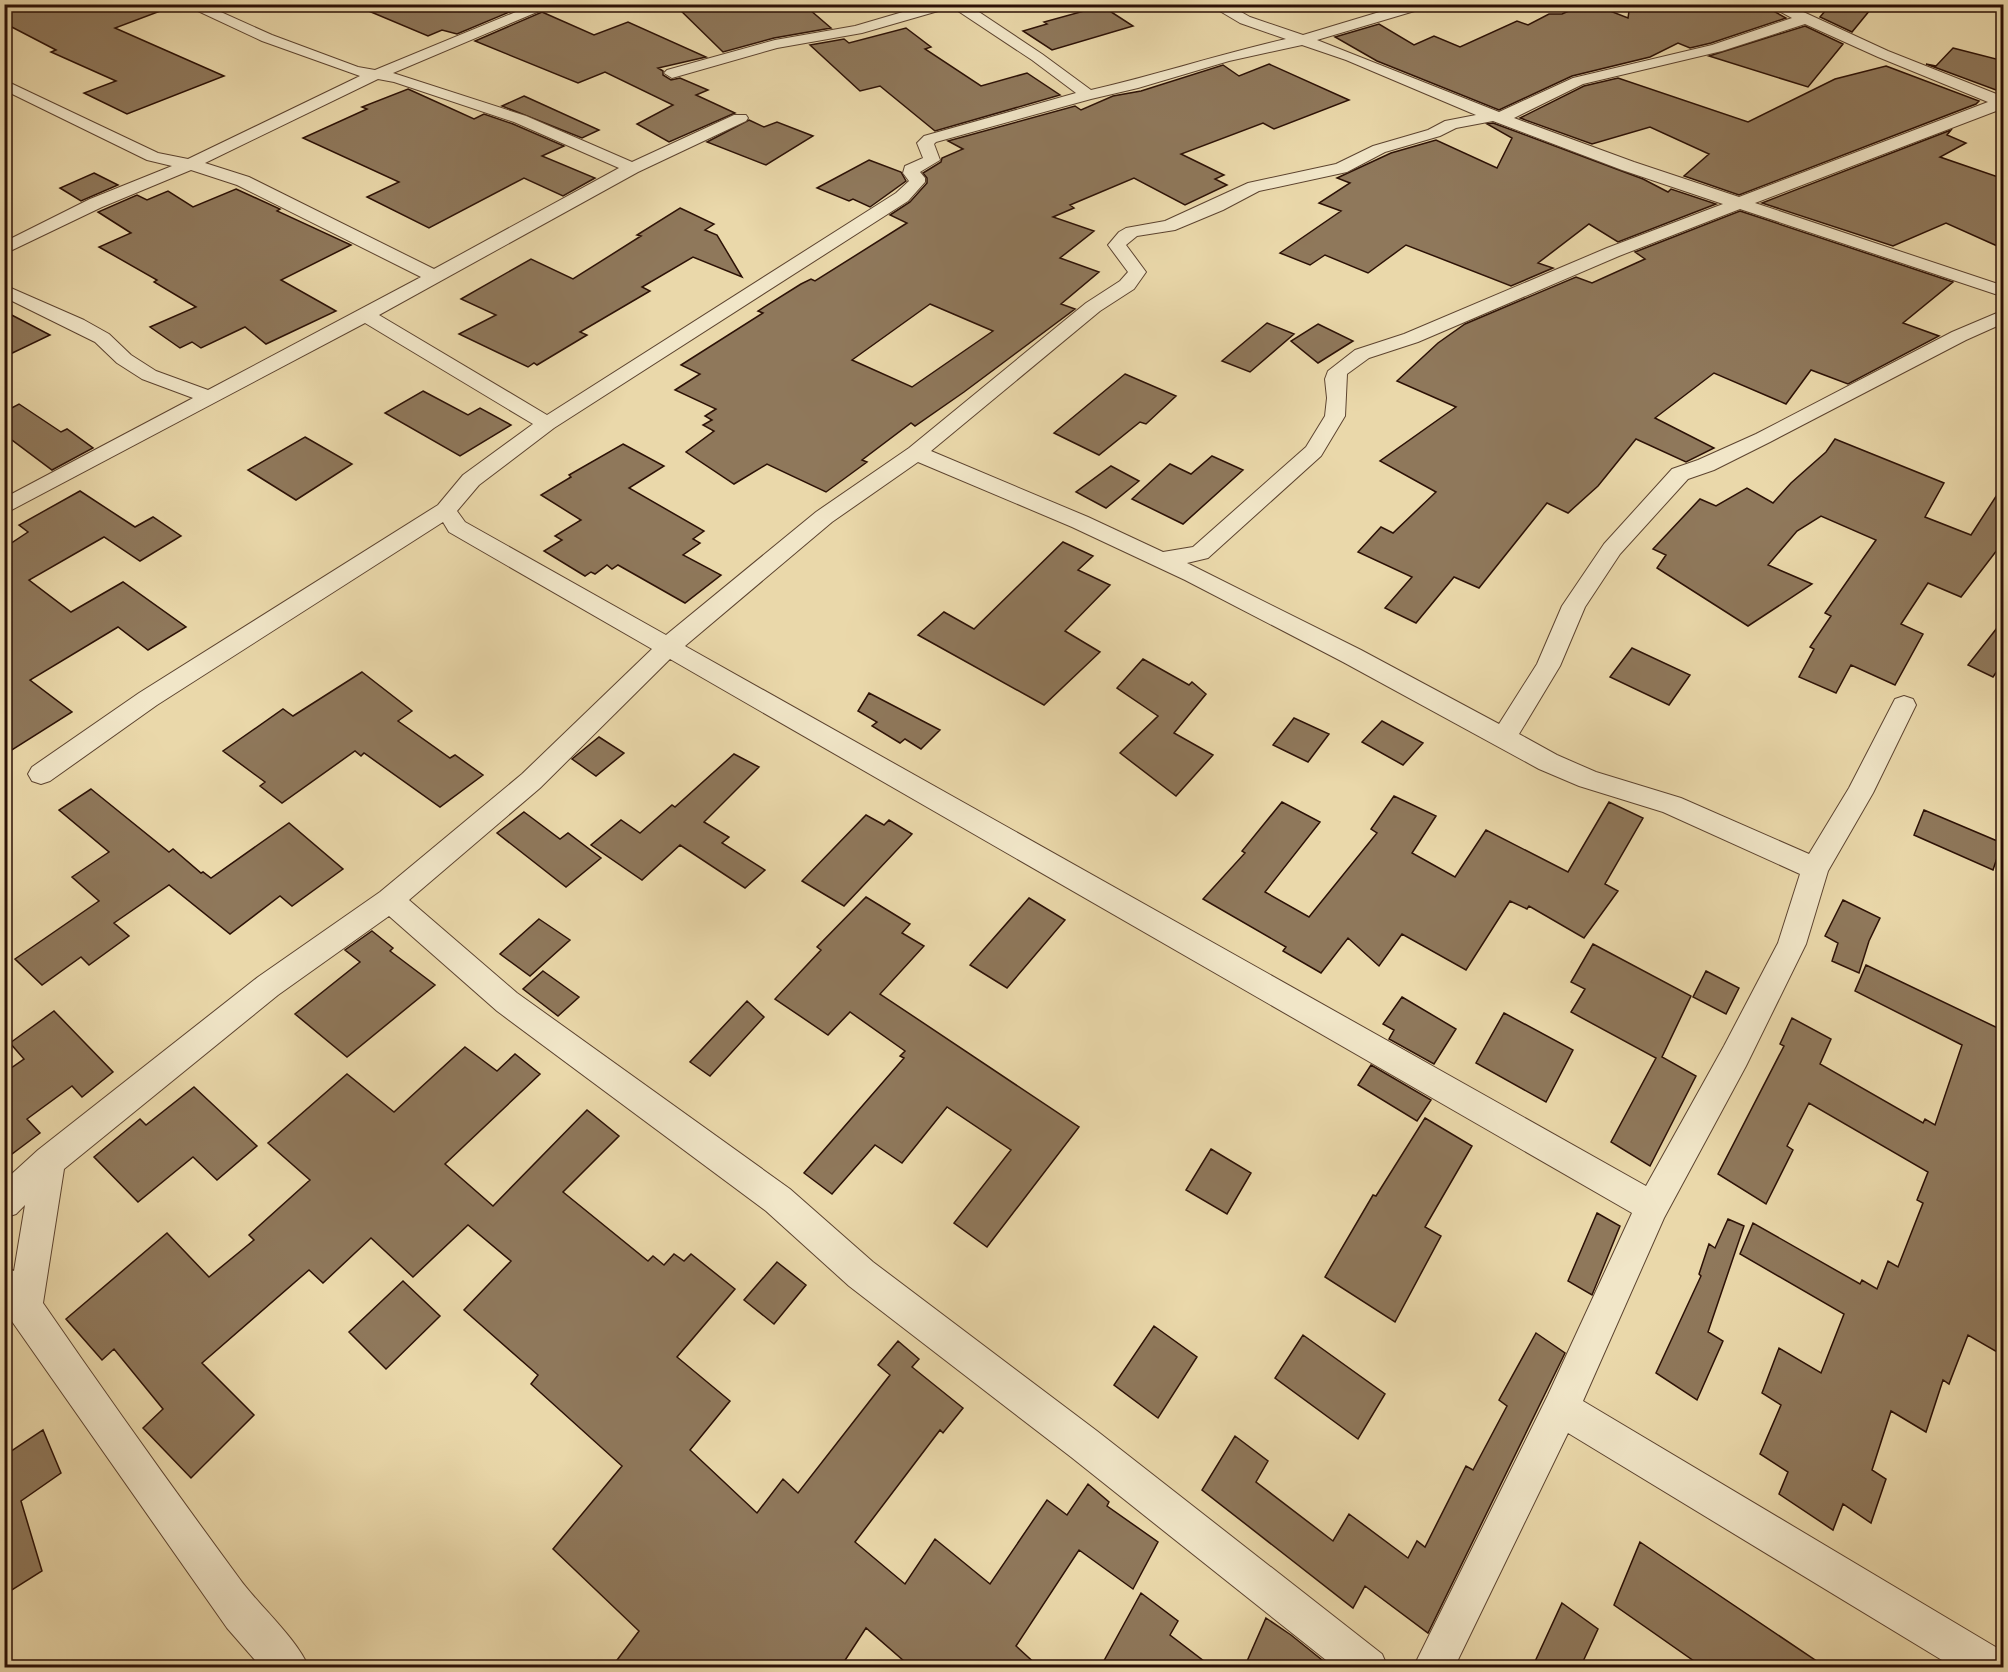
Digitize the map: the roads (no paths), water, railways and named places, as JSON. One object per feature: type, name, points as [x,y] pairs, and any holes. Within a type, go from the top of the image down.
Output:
[{"type":"street","points":[[190,4],[267,38],[355,71],[397,78],[520,119],[632,168]]},
{"type":"street","points":[[4,249],[96,203],[190,164],[375,75],[549,4]]},
{"type":"street","points":[[672,73],[765,47],[857,30],[946,4]]},
{"type":"street","points":[[957,4],[1037,57],[1088,95]]},
{"type":"street","points":[[1215,4],[1245,20],[1351,57],[1497,117],[1628,166],[2004,291]]},
{"type":"street","points":[[41,774],[148,699],[446,510],[471,480],[547,424],[903,197],[917,182],[911,170],[932,160],[925,143],[930,139],[1088,95],[1133,85],[1226,57],[1299,40],[1423,4]]},
{"type":"street","points":[[1773,4],[1883,54],[2003,102]]},
{"type":"street","points":[[4,1203],[49,1161],[114,1112],[268,986],[390,900],[531,781],[669,646],[824,517],[916,453],[1093,307],[1135,277],[1137,272],[1134,266],[1120,252],[1117,245],[1125,236],[1169,226],[1217,206],[1254,187],[1341,168],[1379,148],[1434,133],[1451,124],[1497,117],[1578,81],[1717,48],[1756,33],[1805,19]]},
{"type":"street","points":[[4,84],[153,157],[190,164],[243,181],[433,276]]},
{"type":"street","points":[[1197,564],[1314,452],[1335,416],[1337,398],[1335,379],[1338,371],[1362,354],[1454,320],[1613,252],[2003,102]]},
{"type":"street","points":[[4,507],[365,315],[632,168],[740,118]]},
{"type":"street","points":[[4,290],[102,338],[124,359],[149,375],[208,397]]},
{"type":"street","points":[[365,315],[547,424]]},
{"type":"street","points":[[1503,737],[1548,666],[1574,606],[1612,549],[1680,474],[1706,465],[1764,438],[1959,336],[2004,316]]},
{"type":"street","points":[[916,453],[1080,522],[1161,560],[1197,564],[1353,656],[1548,762],[1588,779],[1672,805],[1815,869]]},
{"type":"street","points":[[446,510],[457,528],[527,569],[669,646],[1652,1207]]},
{"type":"street","points":[[1433,1668],[1561,1407],[1652,1207],[1735,1056],[1792,944],[1815,869],[1860,793],[1904,705]]},
{"type":"street","points":[[390,900],[507,1002],[778,1200],[861,1274],[1084,1444],[1368,1668]]},
{"type":"street","points":[[49,1161],[15,1296],[241,1614],[289,1668]]},
{"type":"street","points":[[1561,1407],[1993,1668]]}]
